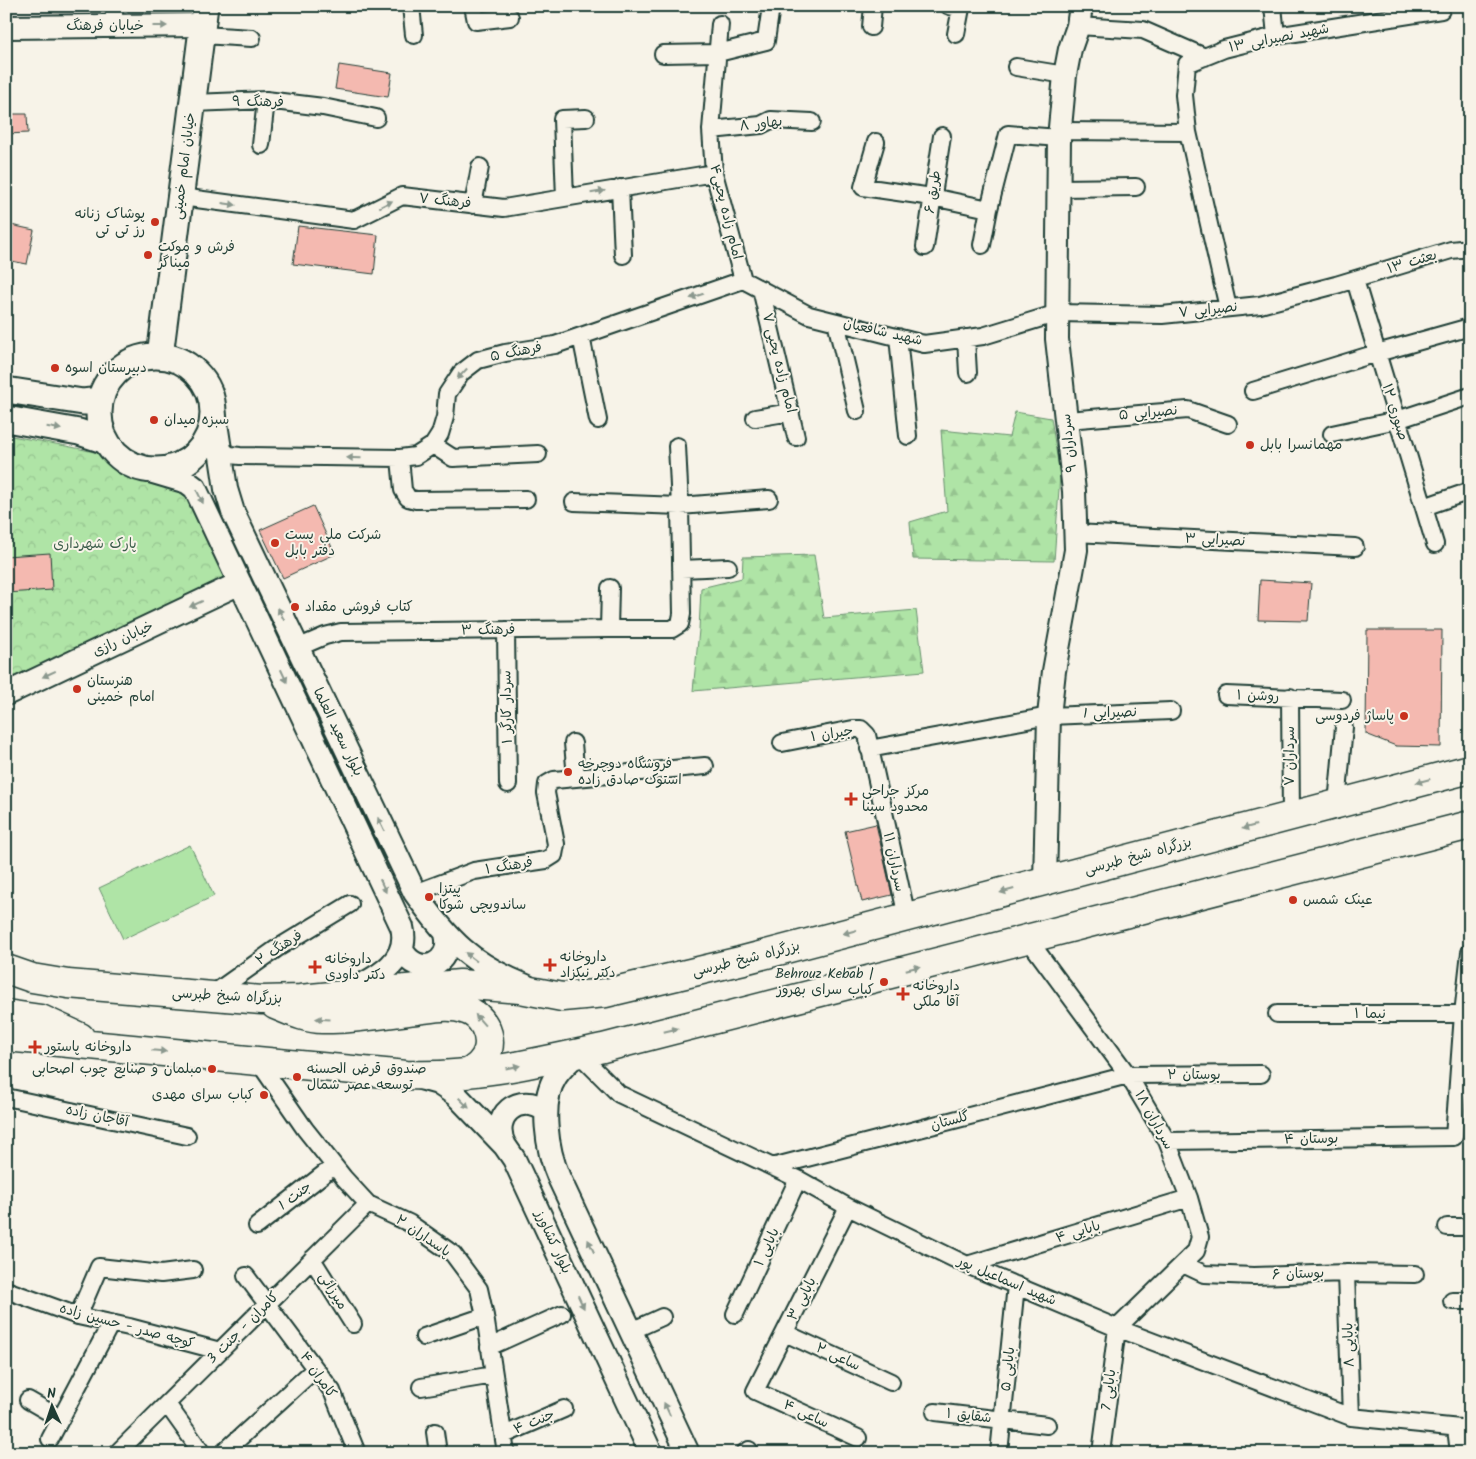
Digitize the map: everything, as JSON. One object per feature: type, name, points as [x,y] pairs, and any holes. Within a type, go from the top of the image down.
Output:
[{"type":"highway","name":"بزرگراه شیخ طبرسی","points":[[6,970],[32,978],[68,984],[262,1000],[286,1000],[460,984],[520,989],[562,996],[606,993],[740,961],[1470,769]]},
{"type":"highway","points":[[6,1037],[406,1075],[466,1074],[578,1053],[1470,825]]},
{"type":"highway","points":[[262,1000],[310,1018],[320,1019],[340,1019],[444,1007],[457,1007],[468,1010],[478,1017],[485,1026],[489,1038],[488,1050],[483,1061],[466,1074]]},
{"type":"highway","points":[[6,1014],[41,1019],[99,1046]]},
{"type":"main road","name":"خیابان فرهنگ","points":[[6,27],[114,16],[203,22]]},
{"type":"main road","name":"سرداران ۹","points":[[1045,881],[1049,716],[1054,671],[1076,550],[1074,491],[1057,339],[1060,135],[1065,75],[1079,16]]},
{"type":"main road","name":"خیابان امام خمینی","points":[[160,356],[203,22]]},
{"type":"main road","points":[[160,356],[180,361],[197,373],[209,390],[214,410],[214,421],[207,441],[194,457],[166,470],[143,469],[131,466],[121,459],[113,452],[106,441],[98,414],[100,400],[107,384],[121,368],[139,359],[160,356]]},
{"type":"main road","points":[[6,390],[83,402],[100,400]]},
{"type":"main road","name":"بلوار سعید العلما","points":[[214,410],[227,497],[232,512],[415,893],[446,934],[483,966],[546,993]]},
{"type":"main road","points":[[6,419],[79,432],[106,441]]},
{"type":"main road","name":"بلوار سعید العلما","points":[[143,469],[187,482],[195,488],[402,927],[404,935],[402,950]]},
{"type":"main road","name":"خیابان رازی","points":[[6,694],[240,583]]},
{"type":"main road","points":[[402,950],[405,956],[415,964],[433,965],[443,958],[446,952],[448,940],[446,934]]},
{"type":"main road","points":[[344,995],[386,969],[398,958],[402,950]]},
{"type":"main road","points":[[578,1053],[555,1077],[549,1093],[546,1111],[555,1170],[688,1453]]},
{"type":"main road","name":"بلوار کشاورز","points":[[406,1075],[429,1080],[447,1088],[505,1146],[514,1159],[651,1453]]},
{"type":"main road","points":[[505,1146],[500,1131],[501,1123],[510,1109],[516,1105],[532,1104],[546,1111]]},
{"type":"street","points":[[411,6],[414,35]]},
{"type":"street","points":[[473,6],[476,21],[510,17]]},
{"type":"street","points":[[663,54],[718,54],[766,41],[770,6]]},
{"type":"street","points":[[871,27],[873,6]]},
{"type":"street","points":[[949,6],[961,8],[956,34]]},
{"type":"street","points":[[1273,6],[1276,36]]},
{"type":"street","name":"شهید نصیرایی ۱۳","points":[[1228,308],[1188,132],[1184,95],[1186,64],[1224,48],[1276,36],[1441,10]]},
{"type":"street","points":[[1079,16],[1143,30],[1205,57]]},
{"type":"street","points":[[203,22],[252,38]]},
{"type":"street","name":"امام زاده یحیی۴","points":[[720,24],[711,130],[714,173],[744,280]]},
{"type":"street","points":[[1016,67],[1065,75]]},
{"type":"street","points":[[260,145],[266,100]]},
{"type":"street","name":"فرهنگ ۹","points":[[193,103],[266,100],[323,106],[376,118]]},
{"type":"street","points":[[565,198],[562,119],[586,118]]},
{"type":"street","name":"بهاور ۸","points":[[711,130],[761,125],[771,120],[812,122]]},
{"type":"street","points":[[982,245],[1008,134],[1060,135],[1188,132]]},
{"type":"street","name":"طریق ۶","points":[[925,247],[942,136]]},
{"type":"street","points":[[876,142],[863,187],[932,197],[989,209]]},
{"type":"street","points":[[474,205],[480,167]]},
{"type":"street","name":"فرهنگ ۷","points":[[180,197],[354,220],[402,196],[504,208],[714,173]]},
{"type":"street","points":[[1059,188],[1136,187]]},
{"type":"street","points":[[620,188],[623,255]]},
{"type":"street","name":"بعثت ۱۳","points":[[1355,280],[1451,250],[1470,248]]},
{"type":"street","name":"شهید شافعیان","points":[[744,280],[809,314],[924,344],[983,336],[1058,313]]},
{"type":"street","name":"فرهنگ ۵","points":[[433,445],[440,434],[445,417],[448,394],[461,373],[478,360],[505,353],[555,345],[744,280]]},
{"type":"street","name":"نصیرایی ۷","points":[[1058,313],[1162,315],[1260,305],[1355,280]]},
{"type":"street","name":"صبوری ۱۲","points":[[1355,280],[1435,544]]},
{"type":"street","name":"امام زاده یحیی ۷","points":[[761,289],[796,437]]},
{"type":"street","points":[[836,322],[857,411]]},
{"type":"street","points":[[1253,391],[1470,327]]},
{"type":"street","points":[[581,336],[598,420]]},
{"type":"street","points":[[898,337],[908,436]]},
{"type":"street","points":[[966,338],[968,373]]},
{"type":"street","points":[[1332,434],[1397,420],[1470,396]]},
{"type":"street","name":"نصیرایی ۵","points":[[1067,420],[1188,410],[1228,424]]},
{"type":"street","points":[[755,418],[791,412]]},
{"type":"street","points":[[219,448],[235,456],[400,458],[416,456],[433,445],[453,458],[538,454]]},
{"type":"street","points":[[677,446],[681,569],[728,567]]},
{"type":"street","points":[[400,458],[403,490],[408,498],[416,500],[526,499]]},
{"type":"street","points":[[1424,507],[1470,491]]},
{"type":"street","points":[[574,502],[680,506],[769,499]]},
{"type":"street","name":"نصیرایی ۳","points":[[1076,533],[1355,547]]},
{"type":"street","name":"فرهنگ ۳","points":[[297,648],[324,636],[341,632],[672,629],[680,624],[682,614],[681,569]]},
{"type":"street","points":[[609,629],[610,588]]},
{"type":"street","name":"سردار کارگر ۱","points":[[506,630],[508,784]]},
{"type":"street","name":"روشن ۱","points":[[1226,694],[1342,700]]},
{"type":"street","name":"سرداران ۷","points":[[1290,697],[1291,816]]},
{"type":"street","name":"نصیرایی 1","points":[[869,748],[1049,716],[1171,711]]},
{"type":"street","points":[[1337,804],[1344,727]]},
{"type":"street","name":"جیران ۱","points":[[782,743],[853,729],[861,730],[867,735],[869,748]]},
{"type":"street","points":[[573,743],[576,778]]},
{"type":"street","name":"سرداران ۱۱","points":[[869,748],[907,917]]},
{"type":"street","name":"فرهنگ ۱","points":[[415,893],[474,871],[546,860],[554,855],[556,844],[546,793],[548,784],[554,780],[705,766]]},
{"type":"street","name":"فرهنگ ۲","points":[[210,996],[276,948],[350,904]]},
{"type":"street","name":"سرداران ۱۸","points":[[1028,939],[1128,1075],[1168,1141],[1189,1198],[1200,1237],[1196,1251],[1117,1328]]},
{"type":"street","points":[[1464,1082],[1463,1014],[1470,952]]},
{"type":"street","name":"نیما ۱","points":[[1277,1014],[1463,1014]]},
{"type":"street","name":"شهید اسماعیل پور","points":[[578,1053],[619,1094],[798,1179],[848,1207],[967,1265],[1117,1328],[1351,1417],[1463,1429]]},
{"type":"street","name":"پاسداران ۲","points":[[258,1061],[305,1129],[334,1166],[368,1204],[409,1223],[453,1254],[479,1289],[485,1316],[506,1453]]},
{"type":"street","name":"بوستان ۲","points":[[1128,1075],[1260,1074]]},
{"type":"street","name":"گلستان","points":[[772,1167],[1128,1075]]},
{"type":"street","name":"بوستان ۴","points":[[1168,1141],[1454,1137],[1464,1082]]},
{"type":"street","name":"آقاجان زاده","points":[[6,1097],[187,1136]]},
{"type":"street","name":"جنت 1","points":[[257,1226],[334,1166]]},
{"type":"street","name":"بابایی ۱","points":[[735,1314],[798,1179]]},
{"type":"street","name":"بابایی ۴","points":[[967,1265],[1189,1198]]},
{"type":"street","name":"کامران - جنت 3","points":[[117,1453],[368,1204]]},
{"type":"street","name":"بابایی ۳","points":[[755,1391],[848,1207]]},
{"type":"street","points":[[1447,1227],[1470,1226]]},
{"type":"street","name":"میرزائی","points":[[312,1259],[353,1324]]},
{"type":"street","name":"بوستان ۶","points":[[1183,1264],[1204,1274],[1254,1276],[1346,1273],[1414,1274]]},
{"type":"street","points":[[78,1316],[100,1267],[162,1274],[193,1270]]},
{"type":"street","name":"بابایی ۸","points":[[1346,1273],[1351,1417]]},
{"type":"street","name":"کامران ۴","points":[[246,1276],[332,1391],[357,1453]]},
{"type":"street","name":"بابایی ۵","points":[[999,1453],[1016,1285]]},
{"type":"street","name":"کوچه صدر - حسین زاده","points":[[6,1290],[78,1316],[220,1351]]},
{"type":"street","points":[[1452,1301],[1470,1301]]},
{"type":"street","points":[[489,1347],[562,1314]]},
{"type":"street","points":[[424,1337],[485,1316]]},
{"type":"street","points":[[630,1331],[662,1317]]},
{"type":"street","points":[[50,1439],[111,1323]]},
{"type":"street","name":"بابایی 7","points":[[1101,1453],[1117,1328]]},
{"type":"street","name":"ساعی ۲","points":[[785,1333],[890,1382]]},
{"type":"street","points":[[229,1451],[315,1369]]},
{"type":"street","points":[[421,1387],[494,1374]]},
{"type":"street","name":"ساعی ۴","points":[[755,1391],[858,1438]]},
{"type":"street","points":[[28,1400],[61,1419]]},
{"type":"street","points":[[167,1404],[202,1453]]},
{"type":"street","name":"جنت ۴","points":[[504,1435],[564,1409]]},
{"type":"street","name":"شقایق ۱","points":[[935,1412],[1047,1425]]},
{"type":"street","points":[[1458,1453],[1463,1429]]},
{"type":"street","points":[[435,1432],[438,1453]]},
{"type":"green space","points":[[1015,412],[1051,418],[1060,475],[1054,561],[913,559],[910,522],[947,511],[941,430],[1009,437]]},
{"type":"green space","name":"پارک شهرداری","points":[[6,435],[92,452],[173,474],[231,578],[6,682]]},
{"type":"green space","points":[[814,555],[824,618],[916,610],[924,671],[693,691],[701,588],[742,578],[743,557]]},
{"type":"green space","points":[[190,845],[214,896],[123,939],[99,888]]},
{"type":"building","points":[[339,65],[392,73],[388,97],[335,89]]},
{"type":"building","points":[[6,114],[27,114],[28,133],[6,134]]},
{"type":"building","points":[[6,224],[34,230],[27,264],[6,260]]},
{"type":"building","points":[[298,226],[378,235],[374,274],[293,264]]},
{"type":"building","points":[[313,506],[335,554],[283,578],[260,530]]},
{"type":"building","points":[[50,553],[52,590],[6,593],[6,556]]},
{"type":"building","points":[[1260,580],[1311,583],[1308,621],[1258,620]]},
{"type":"building","points":[[1367,630],[1442,630],[1441,747],[1396,746],[1366,734]]},
{"type":"building","points":[[876,824],[892,895],[862,902],[845,831]]},
{"type":"place","name":"پوشاک زنانه رز تی تی","points":[[155,222]]},
{"type":"place","name":"فرش و موکت میناگر","points":[[148,255]]},
{"type":"place","name":"دبیرستان اسوه","points":[[55,368]]},
{"type":"place","name":"سبزه میدان","points":[[154,420]]},
{"type":"place","name":"مهمانسرا بابل","points":[[1250,445]]},
{"type":"place","name":"شرکت ملی پست دفتر بابل","points":[[275,543]]},
{"type":"place","name":"کتاب فروشی مقداد","points":[[295,607]]},
{"type":"place","name":"هنرستان امام خمینی","points":[[77,689]]},
{"type":"place","name":"پاساژ فردوسی","points":[[1404,716]]},
{"type":"place","name":"فروشگاه دوچرخه استوک صادق زاده","points":[[568,772]]},
{"type":"place","name":"مرکز جراحی محدود سینا","points":[[851,799]]},
{"type":"place","name":"پیتزا ساندویچی شوکا","points":[[429,897]]},
{"type":"place","name":"عینک شمس","points":[[1293,900]]},
{"type":"place","name":"داروخانه دکتر نیکزاد","points":[[550,965]]},
{"type":"place","name":"داروخانه دکتر داودی","points":[[315,967]]},
{"type":"place","name":"Behrouz Kebab | کباب سرای بهروز","points":[[884,982]]},
{"type":"place","name":"داروخانه آقا ملکی","points":[[903,994]]},
{"type":"place","name":"داروخانه پاستور","points":[[35,1047]]},
{"type":"place","name":"مبلمان و صنایع چوب اصحابی","points":[[212,1069]]},
{"type":"place","name":"صندوق قرض الحسنه توسعه عصر شمال","points":[[297,1077]]},
{"type":"place","name":"کباب سرای مهدی","points":[[264,1095]]}]
